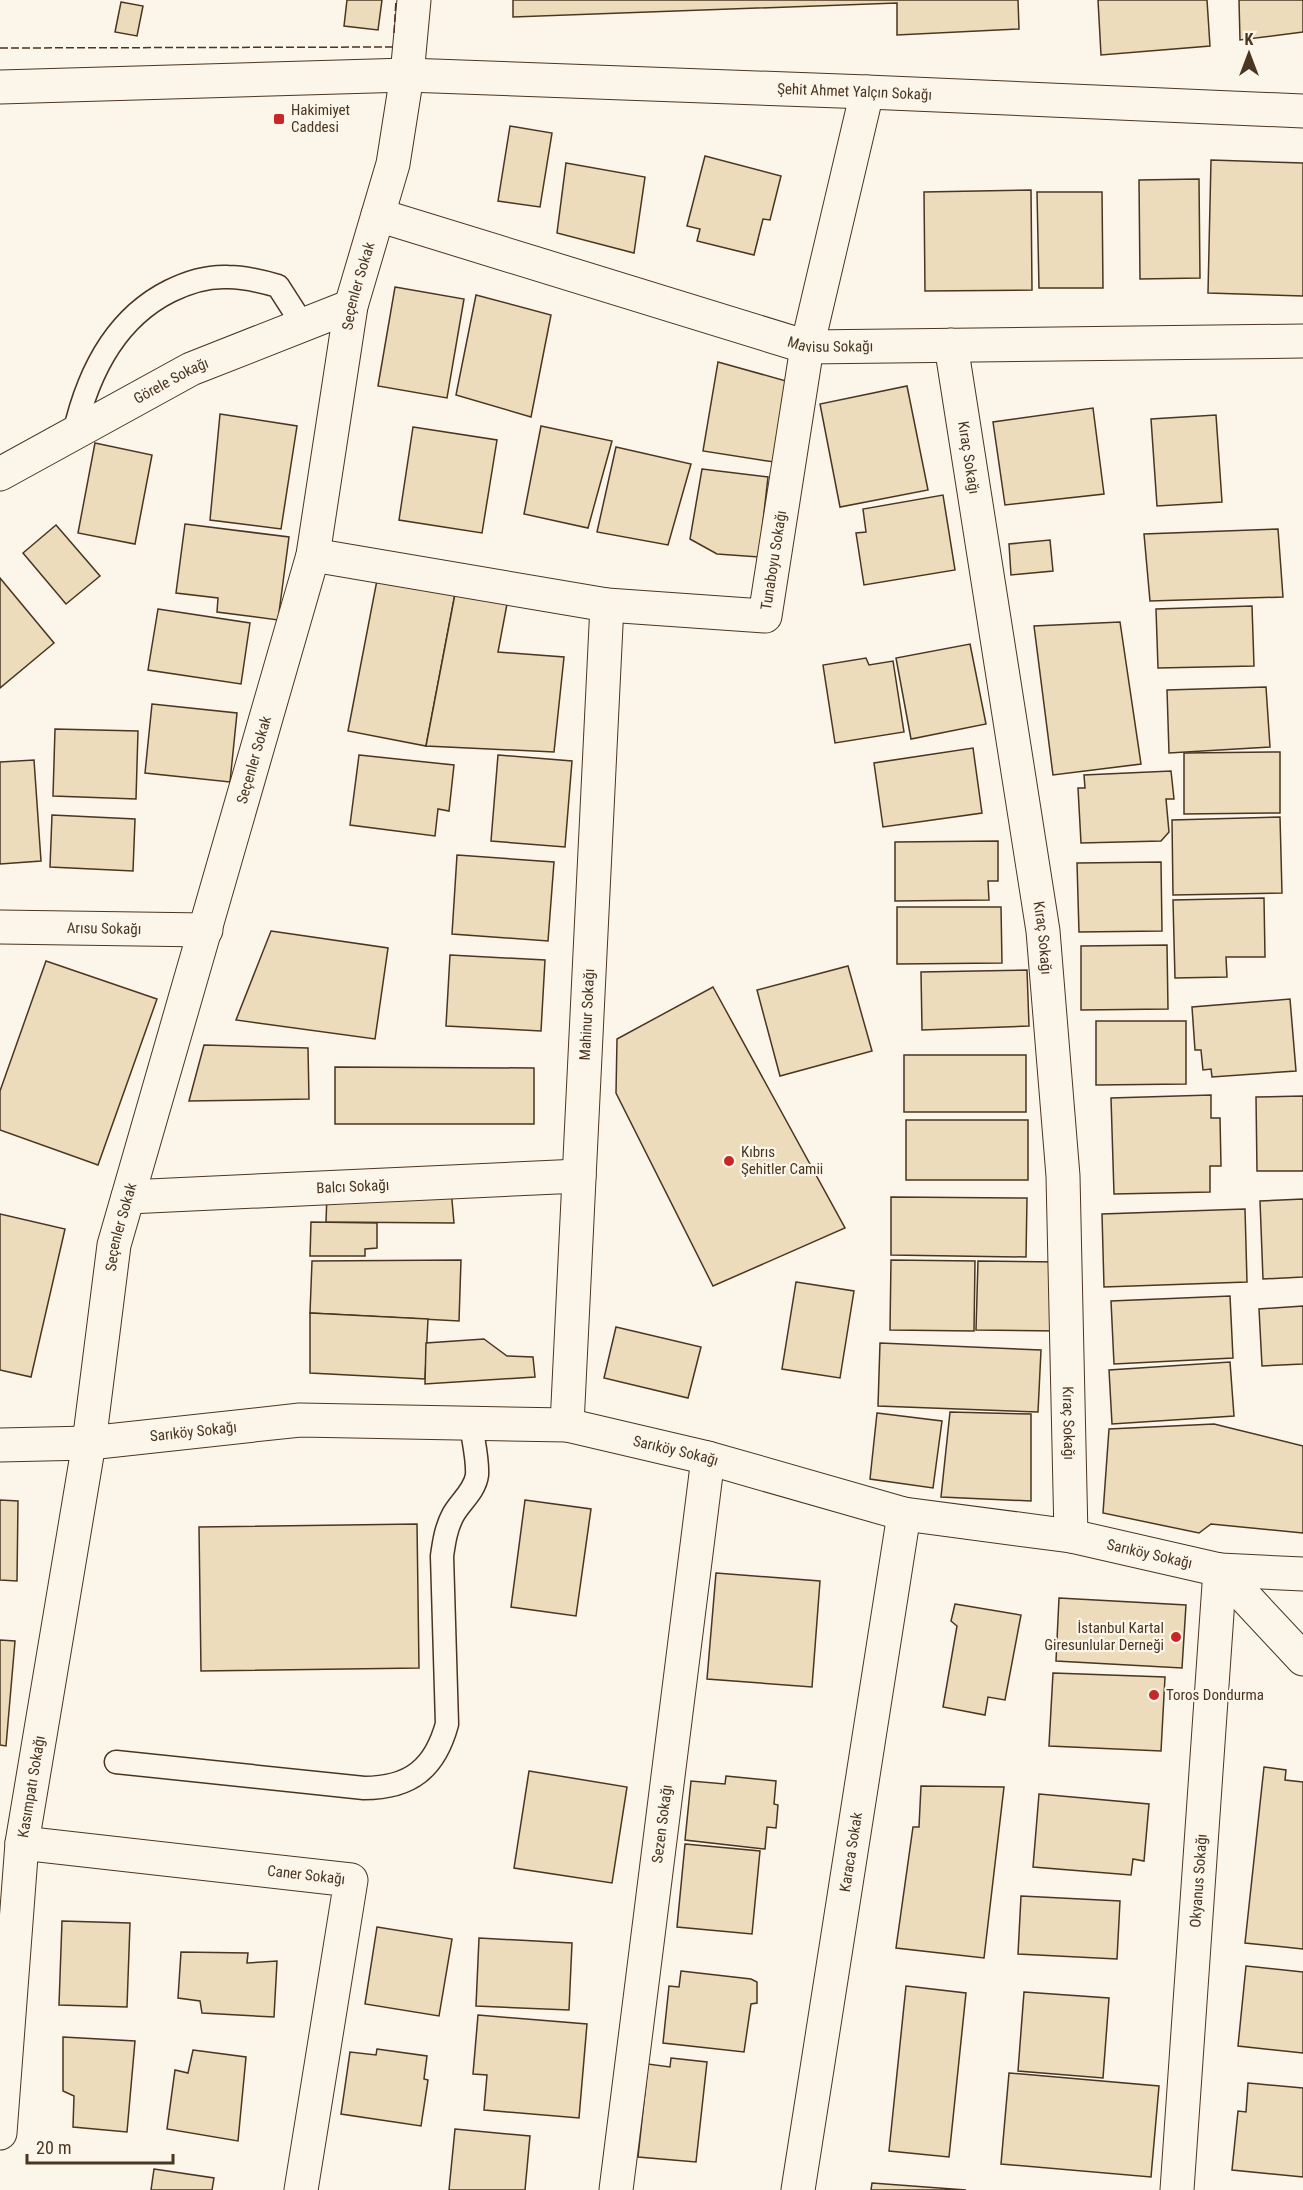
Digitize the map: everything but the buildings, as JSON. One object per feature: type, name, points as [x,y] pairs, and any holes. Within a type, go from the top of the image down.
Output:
[{"type":"street","name":"Seçenler Sokak","points":[[89,1443],[114,1245],[313,555],[351,306],[393,164],[407,75],[414,0]]},
{"type":"street","points":[[0,87],[407,75]]},
{"type":"street","name":"Şehit Ahmet Yalçın Sokağı","points":[[407,75],[1303,111]]},
{"type":"street","name":"Tunaboyu Sokağı","points":[[313,555],[607,605],[765,616],[807,347],[867,92]]},
{"type":"street","name":"Mavisu Sokağı","points":[[378,215],[807,347],[1303,341]]},
{"type":"street","name":"Görele Sokağı","points":[[0,474],[191,369],[351,306]]},
{"type":"street","name":"Kıraç Sokağı","points":[[951,345],[1043,931],[1062,1176],[1071,1536]]},
{"type":"street","name":"Mahinur Sokağı","points":[[567,1425],[607,605]]},
{"type":"street","name":"Arısu Sokağı","points":[[0,927],[206,930]]},
{"type":"street","name":"Balcı Sokağı","points":[[128,1197],[579,1176]]},
{"type":"street","name":"Sarıköy Sokağı","points":[[0,1446],[89,1443],[300,1420],[567,1425],[708,1458],[904,1514],[1071,1536],[1220,1570],[1303,1574]]},
{"type":"street","name":"Kasımpatı Sokağı","points":[[0,2133],[4,2033],[22,1843],[89,1443]]},
{"type":"street","name":"Sezen Sokağı","points":[[616,2190],[708,1458]]},
{"type":"street","name":"Karaca Sokak","points":[[798,2190],[904,1514]]},
{"type":"street","points":[[1220,1570],[1303,1659]]},
{"type":"street","name":"Okyanus Sokağı","points":[[1178,2190],[1220,1570]]},
{"type":"street","name":"Caner Sokağı","points":[[22,1843],[351,1880],[301,2190]]},
{"type":"lane","points":[[74,435],[80,406],[100,360],[114,337],[132,317],[154,299],[180,286],[202,279],[226,276],[252,279],[278,286],[303,325]]},
{"type":"lane","points":[[116,1762],[364,1788],[383,1788],[401,1784],[418,1775],[432,1760],[442,1743],[447,1724],[442,1556],[445,1536],[452,1518],[470,1492],[477,1476],[471,1424]]},
{"type":"fence","points":[[394,33],[396,0]]},
{"type":"fence","points":[[0,48],[394,47],[394,45]]},
{"type":"place","name":"Hakimiyet Caddesi","points":[[279,119]]},
{"type":"place","name":"Kıbrıs Şehitler Camii","points":[[729,1161]]},
{"type":"place","name":"İstanbul Kartal Giresunlular Derneği","points":[[1176,1637]]},
{"type":"place","name":"Toros Dondurma","points":[[1154,1695]]}]
